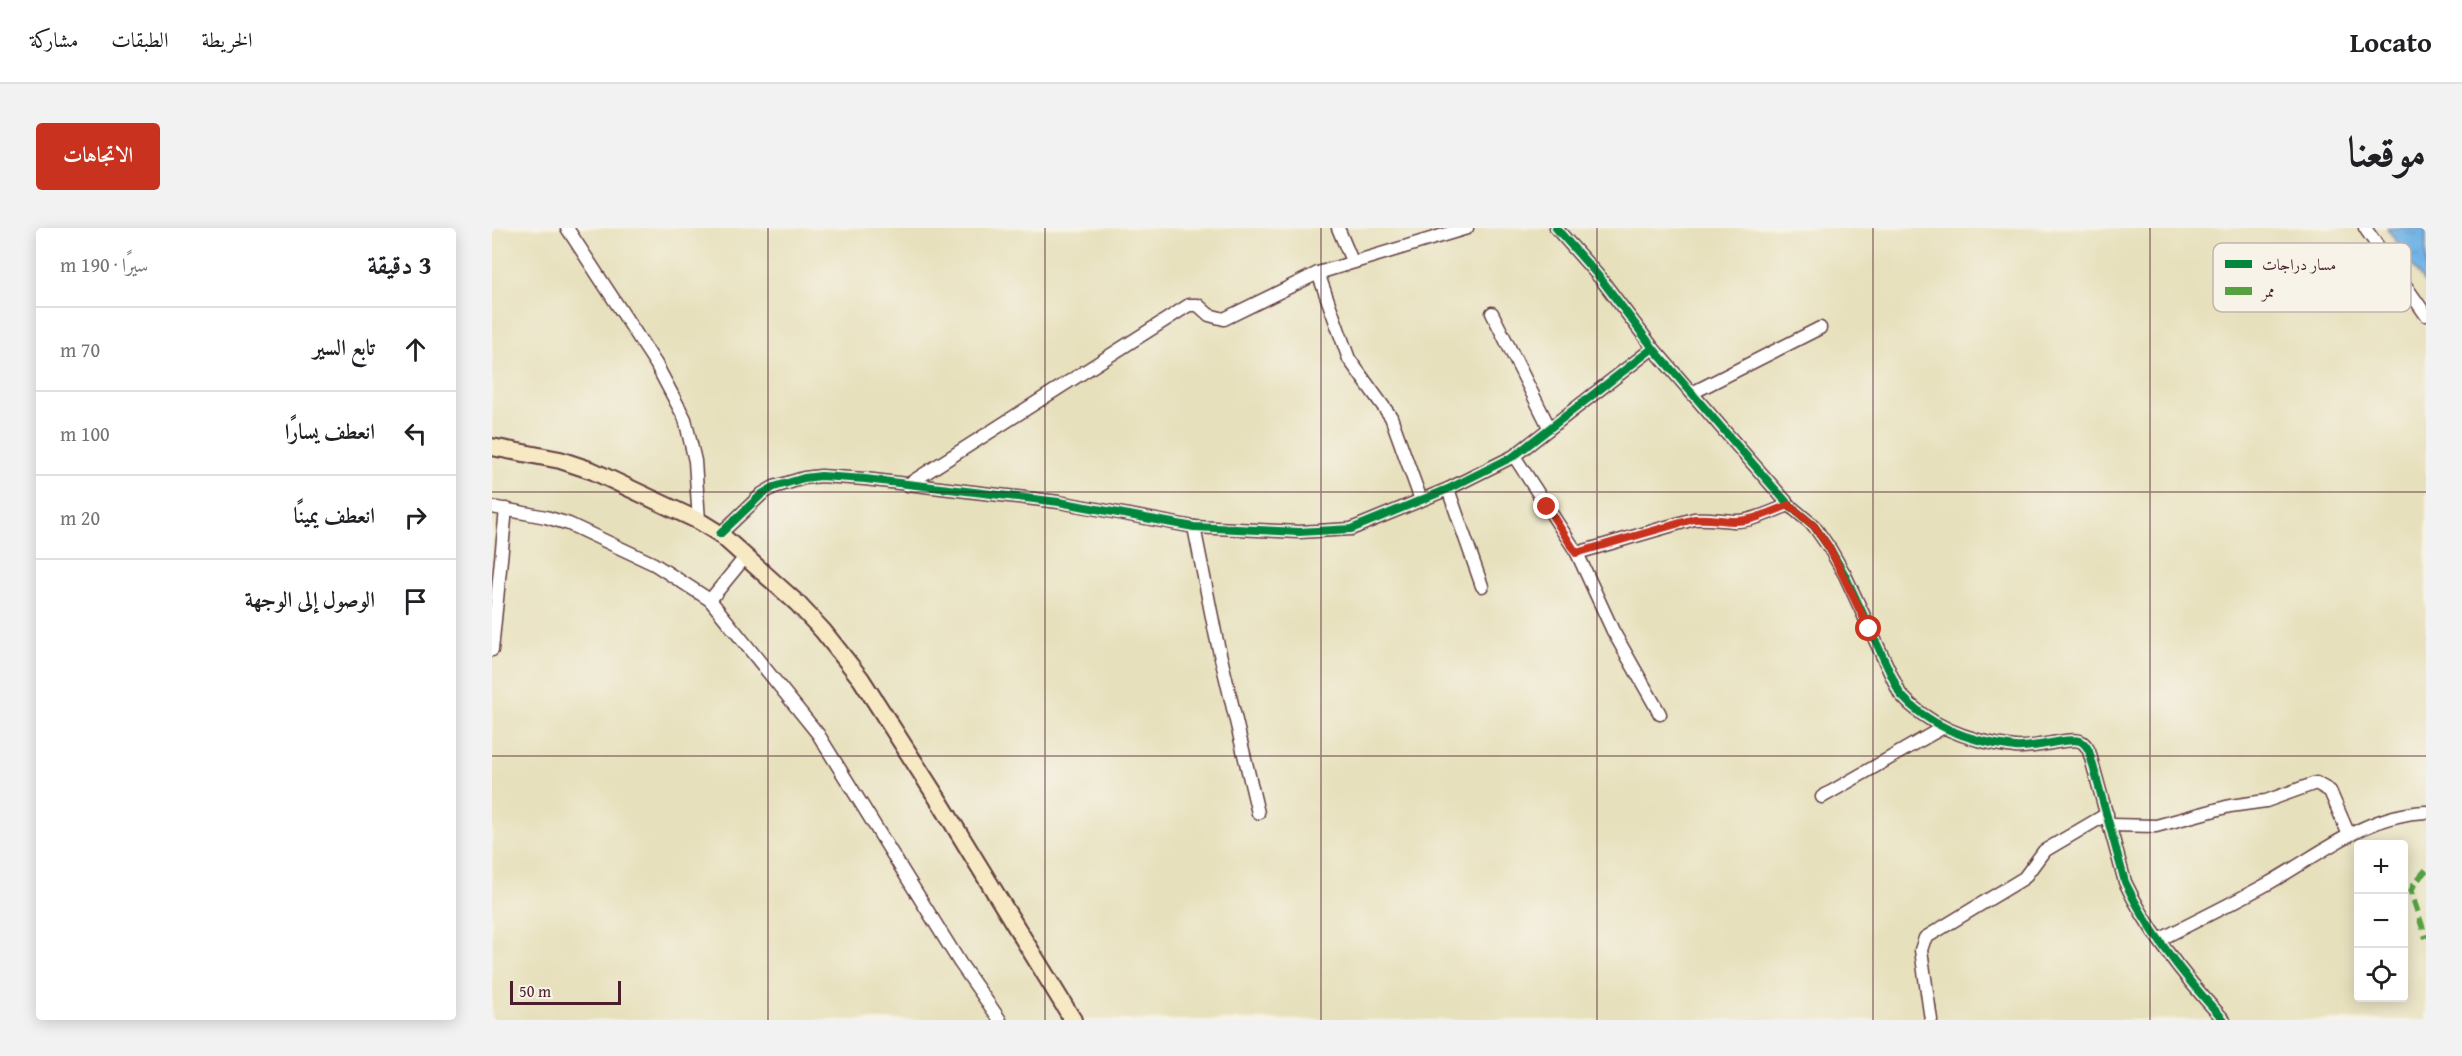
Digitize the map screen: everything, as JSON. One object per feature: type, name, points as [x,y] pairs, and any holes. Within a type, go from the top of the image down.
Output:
[{"type":"street","points":[[567,228],[656,364],[685,419],[695,461],[699,521]]},
{"type":"street","points":[[1338,228],[1352,261]]},
{"type":"street","points":[[907,485],[1189,305],[1198,304],[1209,315],[1224,319],[1318,273],[1467,228]]},
{"type":"street","points":[[1556,228],[1608,288],[1653,348],[1789,505],[1814,526],[1845,575],[1900,694],[1917,711],[1942,728],[1976,739],[2016,747],[2036,747],[2074,740],[2082,741],[2089,751],[2125,882],[2140,912],[2159,940],[2224,1020]]},
{"type":"street","points":[[2365,228],[2376,243]]},
{"type":"street","points":[[1318,273],[1349,358],[1390,417],[1421,500]]},
{"type":"street","points":[[2411,294],[2426,315]]},
{"type":"street","points":[[1492,313],[1549,427]]},
{"type":"street","points":[[1692,393],[1820,328]]},
{"type":"street","points":[[720,534],[762,494],[790,481],[821,476],[1059,502],[1194,527],[1333,532],[1367,524],[1448,489],[1514,456],[1653,348]]},
{"type":"street","points":[[492,447],[561,460],[632,488],[699,521],[720,534],[797,603],[823,631],[861,679],[941,804],[1073,1020]]},
{"type":"street","points":[[1514,456],[1576,553],[1613,632],[1660,714]]},
{"type":"street","points":[[1448,489],[1482,586]]},
{"type":"street","points":[[1576,553],[1694,519],[1713,518],[1733,521],[1751,519],[1789,505]]},
{"type":"street","points":[[492,507],[546,517],[596,536],[654,564],[711,600],[818,734],[960,963],[1000,1020]]},
{"type":"street","points":[[492,650],[506,509]]},
{"type":"street","points":[[1194,527],[1216,637],[1258,813]]},
{"type":"street","points":[[711,600],[746,556]]},
{"type":"street","points":[[1822,797],[1942,728]]},
{"type":"street","points":[[1931,1020],[1921,950],[1925,938],[2024,878],[2044,851],[2108,820],[2156,826],[2230,806],[2266,801],[2316,783],[2330,792],[2349,835]]},
{"type":"street","points":[[2159,940],[2269,883],[2349,835],[2393,817],[2426,812]]},
{"type":"water","points":[[2387,228],[2426,228],[2426,286],[2411,264],[2411,243],[2397,243]]},
{"type":"marked path","points":[[2426,870],[2414,884],[2411,892],[2426,938]]},
{"type":"cycle path","points":[[1556,228],[1601,279],[1653,348],[1727,434],[1789,505],[1814,526],[1845,575],[1900,694],[1912,706],[1924,716],[1952,731],[1999,745],[2022,747],[2074,740],[2086,745],[2125,882],[2134,900],[2169,954],[2224,1020]]},
{"type":"cycle path","points":[[720,534],[762,494],[774,487],[804,478],[821,476],[1059,502],[1194,527],[1299,532],[1351,529],[1448,489],[1514,456],[1653,348]]},
{"type":"route","points":[[1547,507],[1576,553],[1694,519],[1713,518],[1733,521],[1751,519],[1789,505],[1814,526],[1830,549],[1845,575],[1869,629]]}]
